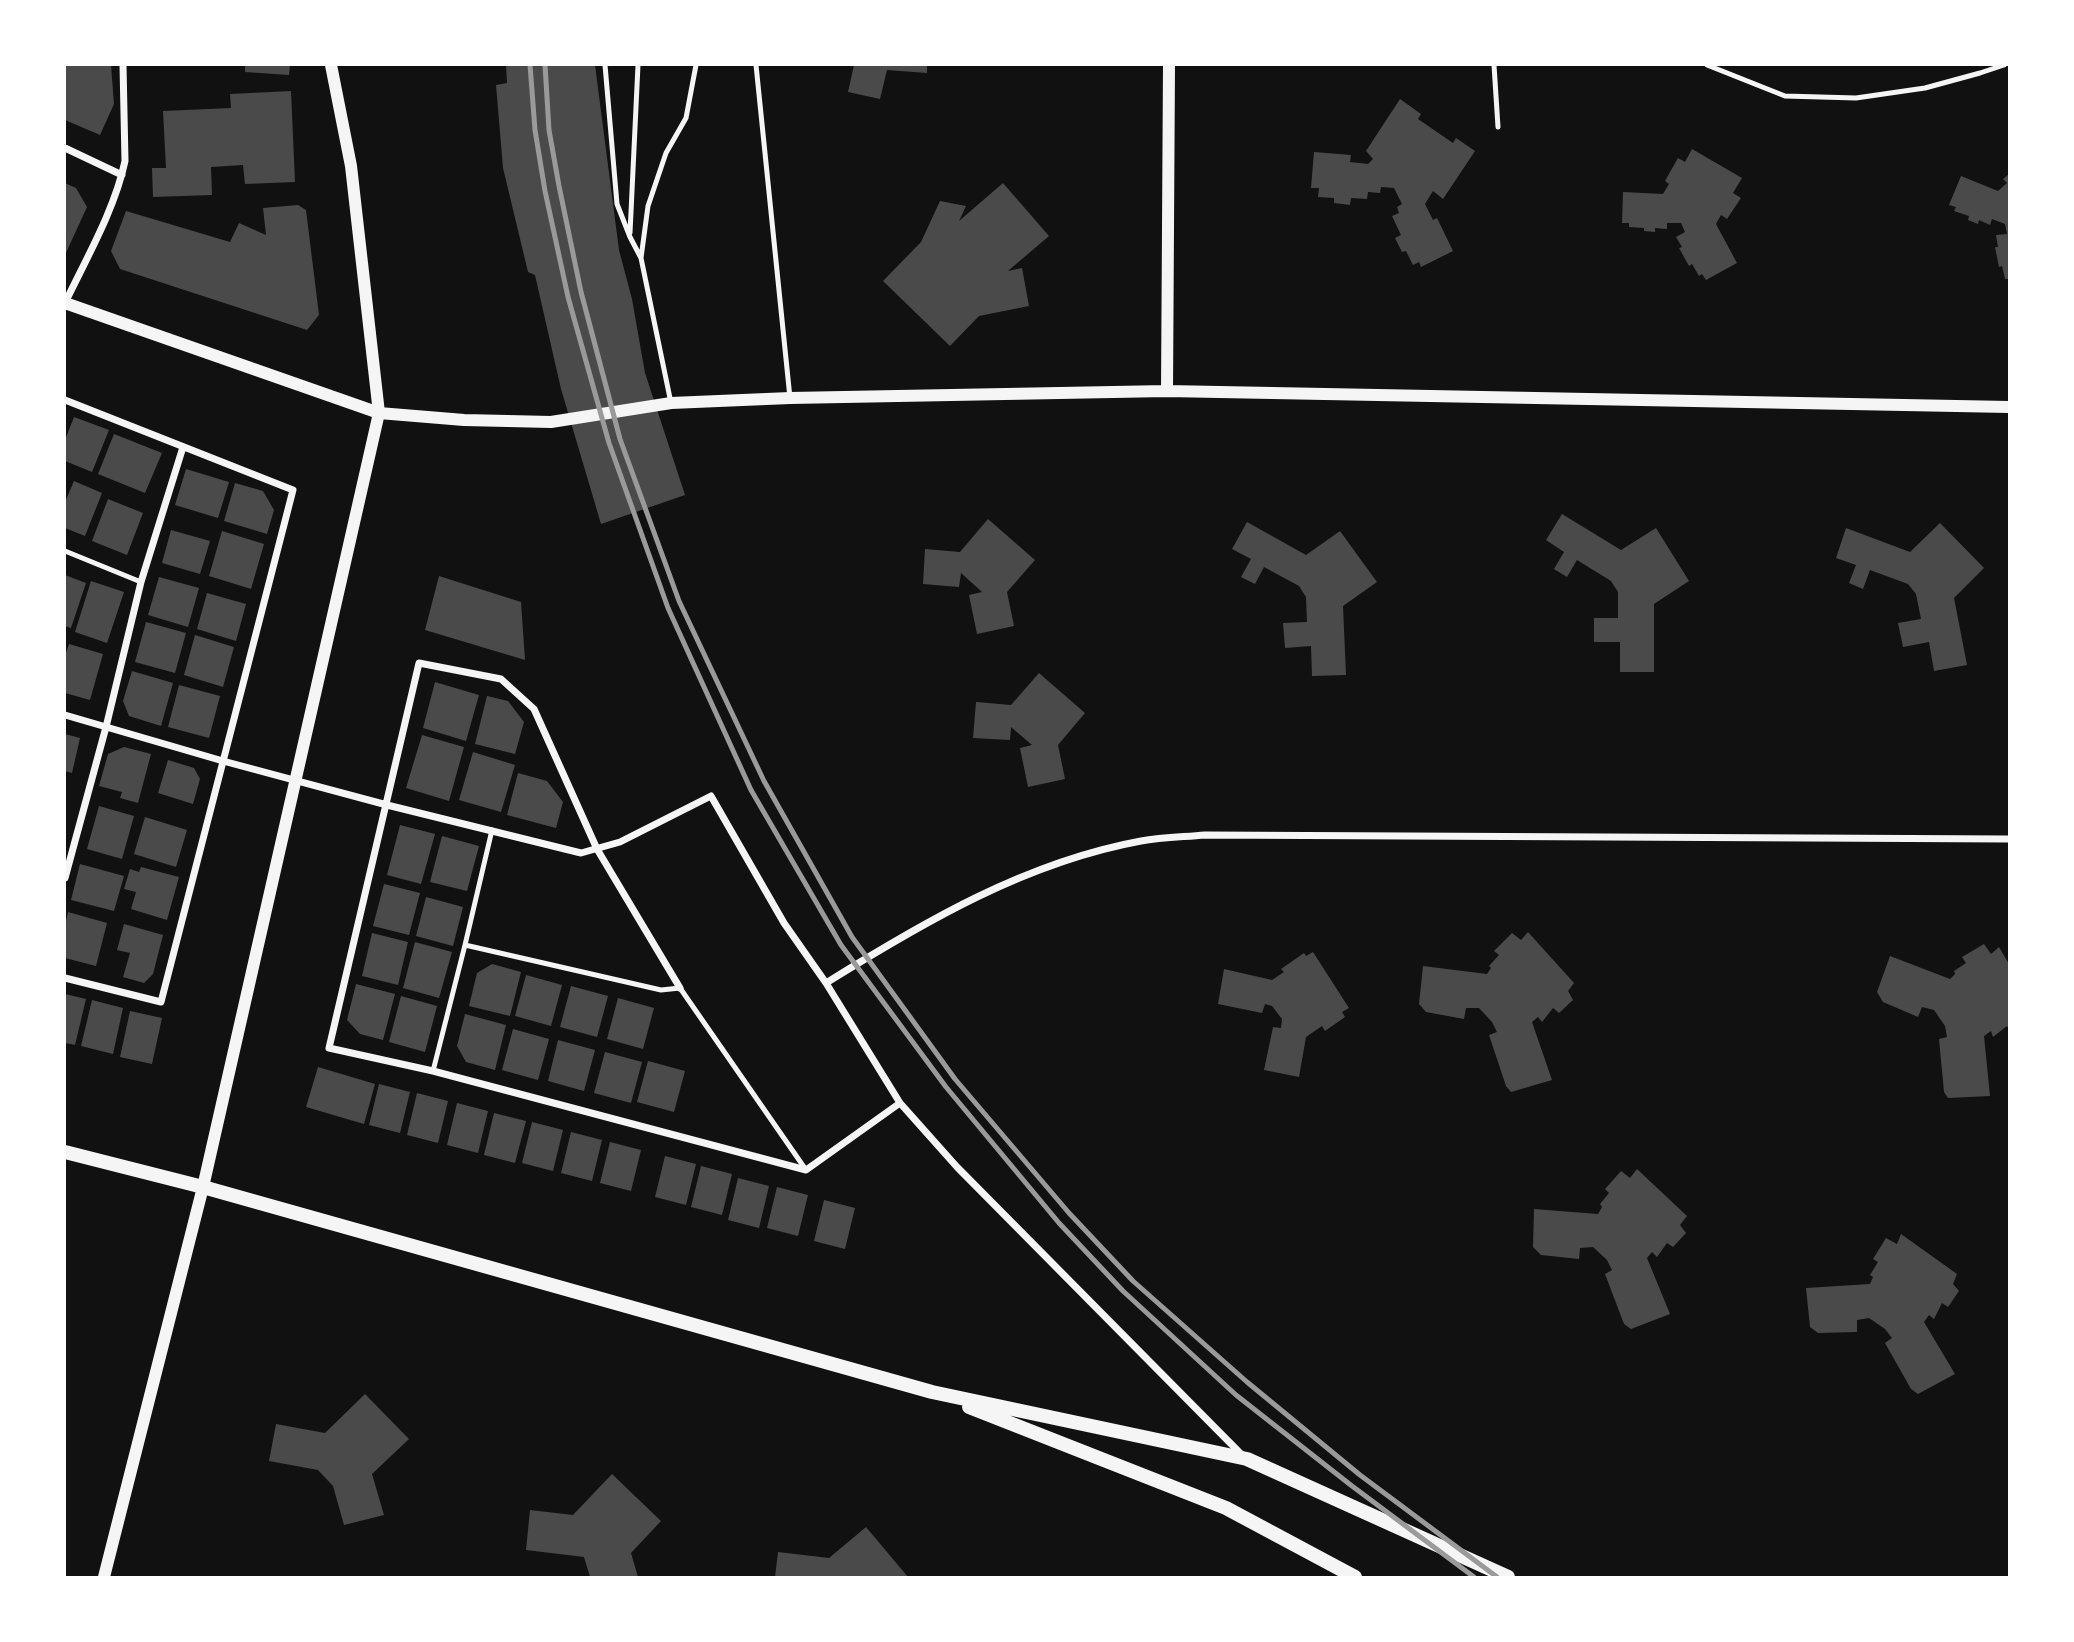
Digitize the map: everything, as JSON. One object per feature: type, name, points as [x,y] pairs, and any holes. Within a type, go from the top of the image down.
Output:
[{"type":"main road","points":[[65,1152],[203,1187],[932,1392],[1247,1459],[1508,1577]]},
{"type":"main road","points":[[932,1392],[1226,1508],[1355,1577]]},
{"type":"street","points":[[123,65],[125,161],[122,175],[65,303],[379,413],[464,420],[551,422],[671,403],[790,398],[1167,391],[2009,407]]},
{"type":"street","points":[[104,1577],[203,1187],[379,413],[351,166],[331,65]]},
{"type":"street","points":[[1167,391],[1169,65]]},
{"type":"street","points":[[65,148],[122,175]]},
{"type":"street","points":[[65,400],[293,490],[161,1002],[65,978]]},
{"type":"street","points":[[65,878],[106,727],[141,582],[183,447]]},
{"type":"street","points":[[680,988],[597,849],[534,709],[501,679],[419,663],[329,1048],[433,1071],[806,1170],[900,1103]]},
{"type":"street","points":[[65,715],[387,805],[581,853],[620,842],[711,796],[784,923],[826,983],[900,1103],[957,1167],[1247,1459]]},
{"type":"street","points":[[826,983],[926,923],[1000,886],[1073,858],[1142,841],[1205,835],[2009,839]]},
{"type":"lane","points":[[605,65],[617,204],[629,237],[641,258],[671,403]]},
{"type":"lane","points":[[629,237],[638,65]]},
{"type":"lane","points":[[641,258],[649,205],[666,153],[686,118],[696,65]]},
{"type":"lane","points":[[756,65],[790,398]]},
{"type":"lane","points":[[1494,65],[1498,127]]},
{"type":"lane","points":[[1707,65],[1785,96],[1856,98],[1925,88],[2004,65]]},
{"type":"lane","points":[[65,551],[141,582]]},
{"type":"lane","points":[[433,1071],[492,830]]},
{"type":"lane","points":[[465,945],[661,990],[680,988],[806,1170]]},
{"type":"building","points":[[65,65],[111,65],[114,104],[100,135],[65,120]]},
{"type":"building","points":[[245,65],[290,65],[289,75],[245,72]]},
{"type":"building","points":[[506,65],[595,65],[619,250],[632,299],[645,373],[685,495],[601,524],[561,389],[535,275],[528,272],[503,168],[496,85],[507,83]]},
{"type":"building","points":[[854,65],[927,65],[927,73],[887,70],[880,99],[848,92]]},
{"type":"building","points":[[291,91],[295,182],[245,184],[243,165],[211,167],[212,195],[153,197],[152,168],[166,168],[163,111],[231,108],[230,94]]},
{"type":"building","points":[[1400,99],[1421,114],[1418,119],[1453,143],[1456,138],[1475,151],[1443,199],[1433,191],[1425,204],[1433,220],[1437,218],[1453,251],[1421,267],[1419,262],[1413,265],[1395,238],[1401,235],[1392,216],[1399,213],[1397,207],[1402,204],[1394,188],[1381,187],[1380,193],[1368,192],[1367,199],[1351,198],[1350,205],[1334,203],[1334,198],[1318,197],[1319,188],[1311,188],[1314,152],[1351,155],[1350,162],[1368,164],[1373,159],[1366,151]]},
{"type":"building","points":[[1692,149],[1742,178],[1733,193],[1741,198],[1727,219],[1721,215],[1716,224],[1737,263],[1706,280],[1702,274],[1699,276],[1692,264],[1689,266],[1679,248],[1682,247],[1676,237],[1685,232],[1681,223],[1667,223],[1667,229],[1655,228],[1655,232],[1622,223],[1623,192],[1663,194],[1669,184],[1665,181],[1678,158],[1685,162]]},
{"type":"building","points":[[2009,174],[2009,279],[2005,279],[2002,266],[1999,267],[1995,247],[1998,247],[1996,235],[2007,234],[2005,224],[1992,219],[1990,225],[1979,220],[1978,224],[1968,220],[1969,216],[1954,211],[1956,207],[1949,205],[1961,176],[1998,191],[2007,183],[2003,179]]},
{"type":"building","points":[[65,183],[76,188],[87,207],[65,255]]},
{"type":"building","points":[[1003,183],[1049,236],[1008,271],[1022,268],[1029,306],[979,316],[950,346],[883,281],[921,242],[940,201],[966,206],[959,221]]},
{"type":"building","points":[[298,205],[306,210],[319,315],[307,330],[120,269],[111,251],[126,211],[230,242],[239,223],[266,235],[263,208]]},
{"type":"building","points":[[74,417],[109,430],[92,472],[65,461],[65,440]]},
{"type":"building","points":[[114,434],[162,453],[145,493],[98,474]]},
{"type":"building","points":[[186,469],[229,482],[218,518],[175,505]]},
{"type":"building","points":[[74,481],[102,493],[85,536],[65,528],[65,502]]},
{"type":"building","points":[[235,483],[263,491],[274,510],[267,534],[224,521]]},
{"type":"building","points":[[108,499],[143,513],[127,555],[92,541]]},
{"type":"building","points":[[1562,514],[1621,550],[1656,528],[1689,581],[1654,604],[1654,672],[1620,672],[1620,642],[1594,642],[1594,618],[1618,618],[1618,592],[1611,581],[1577,560],[1567,577],[1554,569],[1564,552],[1546,540]]},
{"type":"building","points":[[988,519],[1035,560],[1007,592],[1014,626],[977,634],[969,595],[982,592],[961,573],[959,587],[923,584],[925,549],[960,552]]},
{"type":"building","points":[[1247,522],[1306,555],[1340,531],[1377,582],[1343,606],[1346,675],[1312,676],[1311,646],[1285,648],[1283,623],[1307,622],[1306,597],[1299,586],[1264,567],[1255,584],[1241,577],[1251,559],[1232,549]]},
{"type":"building","points":[[1940,523],[1984,568],[1954,598],[1967,665],[1934,671],[1929,642],[1903,647],[1898,623],[1921,619],[1916,594],[1908,584],[1870,570],[1863,589],[1849,583],[1856,565],[1836,558],[1846,528],[1910,552]]},
{"type":"building","points":[[171,530],[210,541],[200,574],[162,563]]},
{"type":"building","points":[[222,531],[264,544],[251,589],[209,576]]},
{"type":"building","points":[[65,575],[86,583],[71,628],[65,626]]},
{"type":"building","points":[[439,576],[521,602],[525,660],[425,630]]},
{"type":"building","points":[[159,577],[199,588],[188,627],[148,615]]},
{"type":"building","points":[[91,581],[124,592],[107,643],[75,632]]},
{"type":"building","points":[[207,593],[246,604],[236,641],[197,629]]},
{"type":"building","points":[[146,622],[186,633],[175,673],[135,662]]},
{"type":"building","points":[[195,635],[234,647],[223,687],[184,675]]},
{"type":"building","points":[[69,644],[103,654],[90,700],[65,693],[65,656]]},
{"type":"building","points":[[132,671],[173,683],[161,726],[129,716],[123,701]]},
{"type":"building","points":[[1039,673],[1085,713],[1058,745],[1065,779],[1028,787],[1020,748],[1032,745],[1011,727],[1010,740],[973,738],[976,702],[1011,705]]},
{"type":"building","points":[[435,682],[479,695],[466,741],[423,728]]},
{"type":"building","points":[[179,685],[220,696],[209,738],[168,727]]},
{"type":"building","points":[[487,696],[508,701],[524,722],[515,754],[475,744]]},
{"type":"building","points":[[65,734],[80,738],[72,773],[65,771]]},
{"type":"building","points":[[422,735],[464,747],[449,801],[406,788]]},
{"type":"building","points":[[124,747],[151,754],[138,803],[120,798],[122,792],[99,786],[108,754]]},
{"type":"building","points":[[473,752],[515,765],[501,812],[459,800]]},
{"type":"building","points":[[168,760],[194,768],[200,779],[193,804],[158,793]]},
{"type":"building","points":[[518,773],[547,781],[563,802],[556,828],[507,815]]},
{"type":"building","points":[[99,806],[134,816],[122,859],[87,849]]},
{"type":"building","points":[[145,817],[187,830],[176,867],[134,854]]},
{"type":"building","points":[[400,825],[435,834],[421,884],[387,875]]},
{"type":"building","points":[[442,836],[479,846],[467,891],[430,882]]},
{"type":"building","points":[[80,864],[124,876],[114,911],[71,900]]},
{"type":"building","points":[[141,867],[179,877],[167,920],[131,909],[136,892],[124,889],[130,869],[139,872]]},
{"type":"building","points":[[384,884],[420,893],[409,935],[373,926]]},
{"type":"building","points":[[426,897],[463,907],[453,946],[416,936]]},
{"type":"building","points":[[68,912],[107,923],[96,966],[65,958]]},
{"type":"building","points":[[124,924],[163,935],[153,974],[144,983],[123,977],[130,953],[117,950]]},
{"type":"building","points":[[1528,932],[1574,983],[1568,991],[1573,1000],[1559,1013],[1553,1008],[1542,1022],[1538,1017],[1532,1022],[1552,1080],[1511,1092],[1506,1086],[1489,1035],[1497,1032],[1479,1008],[1466,1008],[1464,1019],[1426,1012],[1419,1004],[1423,966],[1487,974],[1491,968],[1489,966],[1499,955],[1494,951],[1512,933],[1521,940]]},
{"type":"building","points":[[372,933],[408,942],[398,985],[362,976]]},
{"type":"building","points":[[415,942],[452,952],[439,998],[403,988]]},
{"type":"building","points":[[1984,944],[1991,954],[1999,947],[2009,964],[2009,1029],[2007,1026],[1993,1037],[1991,1031],[1984,1036],[1990,1096],[1948,1098],[1944,1092],[1939,1039],[1947,1037],[1945,1026],[1934,1010],[1922,1007],[1918,1017],[1883,1002],[1877,992],[1890,956],[1950,979],[1955,974],[1954,971],[1966,963],[1962,957]]},
{"type":"building","points":[[1313,952],[1349,1008],[1342,1012],[1345,1017],[1325,1031],[1322,1026],[1306,1037],[1299,1077],[1264,1070],[1273,1027],[1281,1028],[1282,1019],[1272,1006],[1265,1004],[1262,1013],[1218,1004],[1224,969],[1272,980],[1284,972],[1281,969],[1304,953],[1306,956]]},
{"type":"building","points":[[492,964],[521,972],[510,1016],[469,1006],[477,973]]},
{"type":"building","points":[[526,975],[562,985],[551,1026],[515,1016]]},
{"type":"building","points":[[356,984],[395,994],[383,1040],[360,1034],[347,1020]]},
{"type":"building","points":[[571,986],[608,996],[597,1037],[560,1027]]},
{"type":"building","points":[[65,994],[86,999],[75,1045],[65,1043]]},
{"type":"building","points":[[401,996],[437,1006],[425,1052],[389,1042]]},
{"type":"building","points":[[618,998],[654,1008],[643,1049],[607,1039]]},
{"type":"building","points":[[92,1000],[123,1008],[113,1054],[81,1046]]},
{"type":"building","points":[[130,1011],[162,1018],[152,1064],[120,1057]]},
{"type":"building","points":[[465,1014],[506,1025],[495,1070],[466,1062],[457,1046]]},
{"type":"building","points":[[513,1029],[549,1039],[538,1080],[502,1070]]},
{"type":"building","points":[[558,1040],[595,1050],[584,1091],[548,1081]]},
{"type":"building","points":[[605,1052],[642,1062],[631,1103],[594,1093]]},
{"type":"building","points":[[648,1061],[685,1071],[674,1112],[637,1102]]},
{"type":"building","points":[[318,1067],[375,1084],[364,1124],[306,1107]]},
{"type":"building","points":[[379,1084],[410,1092],[400,1133],[369,1125]]},
{"type":"building","points":[[417,1093],[448,1101],[438,1143],[407,1135]]},
{"type":"building","points":[[457,1103],[488,1111],[478,1153],[447,1145]]},
{"type":"building","points":[[494,1113],[526,1121],[515,1163],[484,1155]]},
{"type":"building","points":[[532,1122],[563,1130],[553,1171],[522,1163]]},
{"type":"building","points":[[571,1132],[602,1140],[592,1181],[561,1173]]},
{"type":"building","points":[[610,1142],[641,1150],[631,1191],[600,1183]]},
{"type":"building","points":[[665,1156],[696,1164],[686,1205],[655,1197]]},
{"type":"building","points":[[701,1166],[732,1174],[722,1215],[691,1207]]},
{"type":"building","points":[[1637,1169],[1687,1216],[1680,1225],[1686,1233],[1673,1247],[1667,1243],[1657,1257],[1652,1252],[1647,1258],[1670,1314],[1631,1329],[1624,1324],[1605,1274],[1612,1270],[1607,1260],[1593,1247],[1580,1248],[1579,1259],[1541,1255],[1533,1247],[1534,1209],[1598,1214],[1602,1207],[1600,1204],[1609,1193],[1605,1189],[1621,1171],[1630,1178]]},
{"type":"building","points":[[738,1178],[769,1186],[759,1228],[728,1220]]},
{"type":"building","points":[[777,1187],[808,1195],[798,1236],[767,1228]]},
{"type":"building","points":[[824,1200],[855,1208],[845,1249],[814,1241]]},
{"type":"building","points":[[1901,1234],[1957,1274],[1953,1284],[1959,1291],[1948,1307],[1942,1303],[1934,1319],[1929,1315],[1924,1322],[1955,1374],[1918,1394],[1911,1389],[1885,1343],[1892,1338],[1885,1329],[1869,1318],[1857,1320],[1857,1332],[1818,1333],[1810,1327],[1806,1288],[1870,1284],[1873,1277],[1870,1275],[1878,1262],[1873,1259],[1886,1238],[1897,1244]]},
{"type":"building","points":[[365,1394],[409,1439],[372,1474],[384,1515],[344,1525],[333,1486],[318,1470],[269,1461],[276,1424],[325,1433]]},
{"type":"building","points":[[612,1474],[661,1521],[631,1553],[638,1577],[590,1577],[584,1557],[526,1550],[530,1510],[573,1515]]},
{"type":"building","points":[[866,1527],[908,1577],[775,1577],[778,1552],[829,1558]]},
{"type":"railway","points":[[530,65],[535,130],[545,191],[568,297],[609,443],[668,608],[751,790],[841,945],[946,1087],[1059,1223],[1123,1291],[1236,1395],[1474,1577]]},
{"type":"railway","points":[[545,65],[549,130],[559,186],[581,292],[620,439],[679,601],[764,781],[852,937],[955,1079],[1069,1213],[1133,1281],[1247,1382],[1360,1475],[1497,1577]]}]
